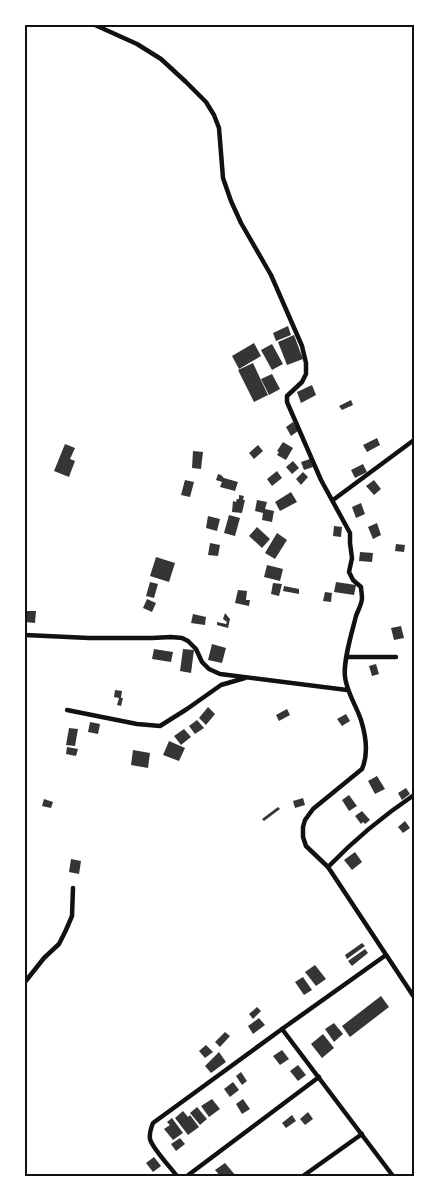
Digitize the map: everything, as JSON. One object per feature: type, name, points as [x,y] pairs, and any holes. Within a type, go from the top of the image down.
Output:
[{"type":"street","points":[[94,25],[137,44],[161,59],[206,102],[219,128],[223,178],[231,201],[271,275],[302,346],[306,363],[306,374],[302,382],[287,396],[287,402],[321,480],[350,532],[352,558],[350,572],[353,580],[360,586],[362,599],[347,657],[345,674],[347,690],[361,719],[367,749],[362,769],[313,810],[305,820],[303,837],[306,846],[328,867],[414,997]]},
{"type":"street","points":[[333,500],[414,440]]},
{"type":"street","points":[[25,634],[89,638],[182,638],[196,648],[202,662],[209,669],[220,674],[347,690]]},
{"type":"street","points":[[347,657],[396,657]]},
{"type":"street","points":[[66,710],[137,724],[160,726],[221,685],[247,678]]},
{"type":"street","points":[[328,867],[344,850],[386,814],[414,795]]},
{"type":"street","points":[[25,982],[44,958],[59,944],[72,916],[73,888]]},
{"type":"street","points":[[177,1176],[152,1144],[149,1137],[153,1122],[386,955]]},
{"type":"street","points":[[282,1029],[393,1176]]},
{"type":"street","points":[[187,1176],[319,1077]]},
{"type":"street","points":[[303,1176],[362,1134]]},
{"type":"building","points":[[288,326],[291,335],[276,341],[273,333]]},
{"type":"building","points":[[294,335],[303,359],[287,365],[278,342]]},
{"type":"building","points":[[254,343],[261,356],[239,369],[232,356]]},
{"type":"building","points":[[272,344],[283,364],[272,370],[261,350]]},
{"type":"building","points":[[253,363],[268,395],[254,402],[238,370]]},
{"type":"building","points":[[272,374],[280,389],[269,395],[261,379]]},
{"type":"building","points":[[312,385],[316,395],[301,403],[297,392]]},
{"type":"building","points":[[351,400],[353,405],[342,410],[339,406]]},
{"type":"building","points":[[293,422],[298,431],[291,436],[286,427]]},
{"type":"building","points":[[377,438],[380,445],[367,452],[363,445]]},
{"type":"building","points":[[283,442],[293,448],[286,460],[277,455],[279,452],[277,451]]},
{"type":"building","points":[[65,444],[75,448],[70,459],[75,461],[69,477],[54,471]]},
{"type":"building","points":[[258,445],[263,451],[254,459],[249,453]]},
{"type":"building","points":[[193,451],[203,452],[201,469],[192,468]]},
{"type":"building","points":[[310,459],[313,467],[304,470],[301,462]]},
{"type":"building","points":[[293,461],[299,468],[292,474],[286,467]]},
{"type":"building","points":[[363,464],[367,472],[355,478],[351,470]]},
{"type":"building","points":[[277,471],[282,478],[272,486],[267,479]]},
{"type":"building","points":[[303,472],[308,477],[301,485],[296,479]]},
{"type":"building","points":[[218,474],[238,482],[235,491],[220,487],[222,482],[216,480]]},
{"type":"building","points":[[185,480],[194,482],[190,497],[181,495]]},
{"type":"building","points":[[374,480],[381,489],[374,495],[366,486]]},
{"type":"building","points":[[291,492],[297,502],[280,511],[275,502]]},
{"type":"building","points":[[239,495],[244,496],[243,500],[245,500],[242,513],[232,512],[233,501],[236,502],[239,499]]},
{"type":"building","points":[[257,500],[267,502],[265,509],[274,511],[272,522],[262,520],[263,513],[255,511]]},
{"type":"building","points":[[361,503],[365,514],[356,518],[352,507]]},
{"type":"building","points":[[229,515],[240,518],[235,536],[224,533]]},
{"type":"building","points":[[208,516],[220,519],[217,531],[206,528]]},
{"type":"building","points":[[377,523],[381,535],[373,539],[368,527]]},
{"type":"building","points":[[334,526],[342,527],[341,537],[333,536]]},
{"type":"building","points":[[257,527],[270,539],[262,548],[249,536]]},
{"type":"building","points":[[277,533],[287,540],[275,559],[265,553]]},
{"type":"building","points":[[210,543],[220,545],[218,556],[208,555]]},
{"type":"building","points":[[396,544],[405,545],[404,552],[395,551]]},
{"type":"building","points":[[360,552],[373,553],[372,562],[359,561]]},
{"type":"building","points":[[156,557],[175,563],[169,582],[150,576]]},
{"type":"building","points":[[267,565],[283,569],[280,581],[264,577]]},
{"type":"building","points":[[150,582],[158,584],[154,598],[146,596]]},
{"type":"building","points":[[336,582],[356,585],[354,595],[334,592]]},
{"type":"building","points":[[273,583],[282,584],[279,596],[271,594]]},
{"type":"building","points":[[284,586],[299,589],[299,594],[283,591]]},
{"type":"building","points":[[238,590],[247,591],[246,600],[250,600],[249,606],[235,603]]},
{"type":"building","points":[[325,592],[332,593],[331,602],[323,601]]},
{"type":"building","points":[[147,599],[156,603],[152,612],[143,608]]},
{"type":"building","points":[[25,611],[36,611],[35,623],[25,622]]},
{"type":"building","points":[[225,613],[230,619],[228,628],[217,625],[217,622],[226,624],[227,622],[223,619]]},
{"type":"building","points":[[193,614],[206,617],[205,625],[191,623]]},
{"type":"building","points":[[401,626],[404,638],[394,640],[391,628]]},
{"type":"building","points":[[212,644],[226,648],[222,663],[208,660]]},
{"type":"building","points":[[154,649],[173,652],[171,662],[152,659]]},
{"type":"building","points":[[183,649],[194,650],[191,673],[180,671]]},
{"type":"building","points":[[376,664],[379,674],[372,676],[369,666]]},
{"type":"building","points":[[115,690],[122,691],[121,706],[117,705],[119,698],[114,697]]},
{"type":"building","points":[[208,707],[215,714],[206,725],[199,718]]},
{"type":"building","points":[[287,709],[290,715],[279,721],[276,715]]},
{"type":"building","points":[[346,714],[350,721],[342,726],[337,719]]},
{"type":"building","points":[[197,720],[204,728],[195,734],[189,726]]},
{"type":"building","points":[[90,722],[100,724],[98,734],[88,732]]},
{"type":"building","points":[[69,728],[78,729],[75,746],[66,745]]},
{"type":"building","points":[[184,729],[191,737],[181,745],[174,736]]},
{"type":"building","points":[[169,741],[185,748],[179,761],[163,755]]},
{"type":"building","points":[[67,747],[78,749],[76,756],[66,754]]},
{"type":"building","points":[[133,750],[150,753],[148,768],[131,765]]},
{"type":"building","points":[[377,776],[385,789],[375,794],[368,781]]},
{"type":"building","points":[[406,788],[410,794],[402,800],[398,793]]},
{"type":"building","points":[[349,795],[357,806],[349,811],[342,800]]},
{"type":"building","points":[[303,798],[305,805],[295,808],[293,801]]},
{"type":"building","points":[[44,799],[53,802],[51,808],[42,806]]},
{"type":"building","points":[[278,807],[280,809],[264,821],[262,819]]},
{"type":"building","points":[[362,811],[370,820],[365,824],[363,822],[361,824],[355,816]]},
{"type":"building","points":[[405,821],[410,828],[403,833],[398,827]]},
{"type":"building","points":[[355,852],[362,862],[352,870],[344,860]]},
{"type":"building","points":[[71,859],[81,861],[79,874],[69,872]]},
{"type":"building","points":[[362,943],[365,946],[347,959],[345,955]]},
{"type":"building","points":[[365,949],[368,953],[352,966],[348,961]]},
{"type":"building","points":[[315,965],[326,979],[316,986],[305,972]]},
{"type":"building","points":[[303,977],[312,990],[304,995],[295,982]]},
{"type":"building","points":[[381,996],[389,1007],[350,1037],[342,1026]]},
{"type":"building","points":[[257,1007],[261,1011],[253,1019],[249,1014]]},
{"type":"building","points":[[259,1018],[265,1025],[253,1034],[248,1026]]},
{"type":"building","points":[[334,1023],[343,1034],[334,1042],[325,1029]]},
{"type":"building","points":[[225,1032],[230,1036],[220,1047],[215,1042]]},
{"type":"building","points":[[323,1034],[334,1048],[322,1058],[311,1044]]},
{"type":"building","points":[[206,1045],[213,1052],[205,1058],[199,1051]]},
{"type":"building","points":[[282,1050],[289,1059],[280,1065],[273,1056]]},
{"type":"building","points":[[219,1052],[226,1062],[211,1073],[205,1066]]},
{"type":"building","points":[[298,1065],[306,1075],[298,1081],[290,1071]]},
{"type":"building","points":[[241,1072],[247,1081],[242,1085],[236,1076]]},
{"type":"building","points":[[233,1082],[239,1090],[230,1097],[224,1089]]},
{"type":"building","points":[[212,1099],[220,1109],[209,1117],[201,1106]]},
{"type":"building","points":[[243,1099],[250,1109],[242,1114],[236,1104]]},
{"type":"building","points":[[197,1107],[207,1119],[200,1125],[190,1113]]},
{"type":"building","points":[[183,1111],[188,1117],[190,1115],[199,1127],[188,1135],[175,1118]]},
{"type":"building","points":[[308,1112],[313,1119],[305,1125],[300,1119]]},
{"type":"building","points":[[292,1115],[296,1121],[286,1128],[282,1123]]},
{"type":"building","points":[[172,1118],[183,1133],[173,1140],[164,1129],[170,1125],[167,1122]]},
{"type":"building","points":[[180,1138],[185,1144],[176,1151],[171,1144]]},
{"type":"building","points":[[154,1157],[161,1166],[153,1172],[146,1163]]},
{"type":"building","points":[[225,1163],[236,1176],[220,1176],[215,1170]]}]
